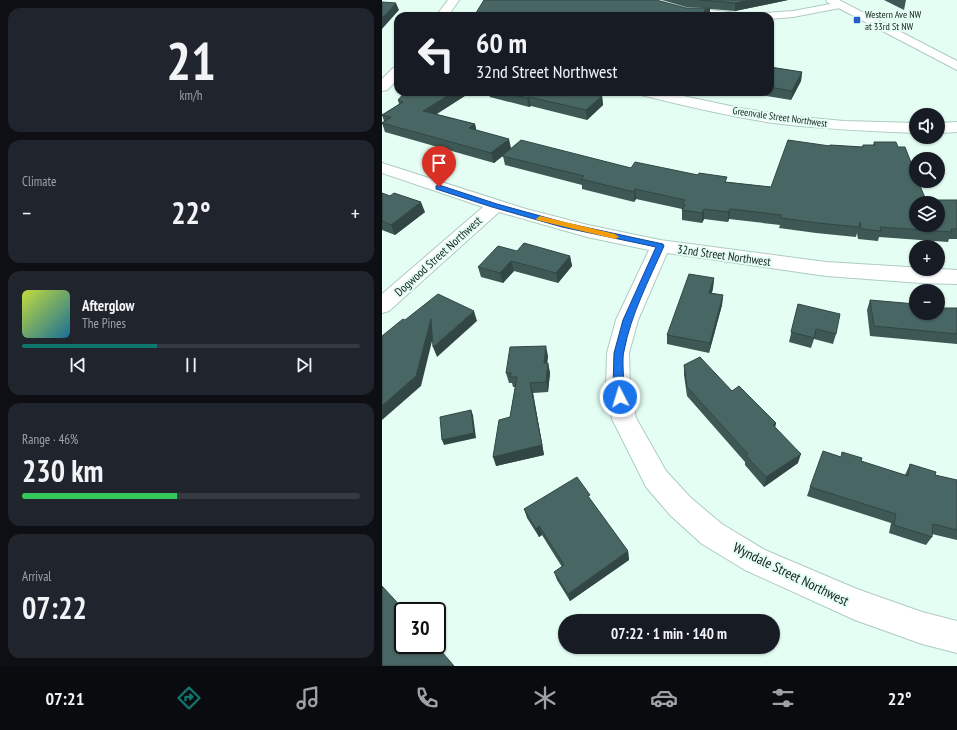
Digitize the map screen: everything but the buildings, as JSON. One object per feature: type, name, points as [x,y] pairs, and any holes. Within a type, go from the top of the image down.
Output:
[{"type":"street","points":[[445,12],[454,0]]},
{"type":"street","points":[[644,0],[686,11],[697,12]]},
{"type":"street","points":[[774,15],[793,14],[836,2],[957,66]]},
{"type":"street","points":[[382,87],[394,75]]},
{"type":"street","name":"Greenvale Street Northwest","points":[[664,96],[712,107],[779,119],[831,125],[909,128]]},
{"type":"street","points":[[945,128],[957,127]]},
{"type":"street","name":"32nd Street Northwest","points":[[382,168],[495,206],[565,226],[660,246],[826,269],[957,277]]},
{"type":"street","name":"Dogwood Street Northwest","points":[[382,306],[495,206]]},
{"type":"street","name":"Wyndale Street Northwest","points":[[660,246],[628,320],[618,353],[618,386],[624,419],[656,478],[681,507],[712,534],[755,560],[855,604],[922,628],[957,637]]},
{"type":"slow traffic","points":[[540,219],[615,237]]},
{"type":"place","name":"Western Ave NW at 33rd St NW","points":[[857,20]]},
{"type":"route","points":[[439,187],[495,206],[565,226],[660,246],[628,320],[618,353],[618,386],[620,397]]}]
